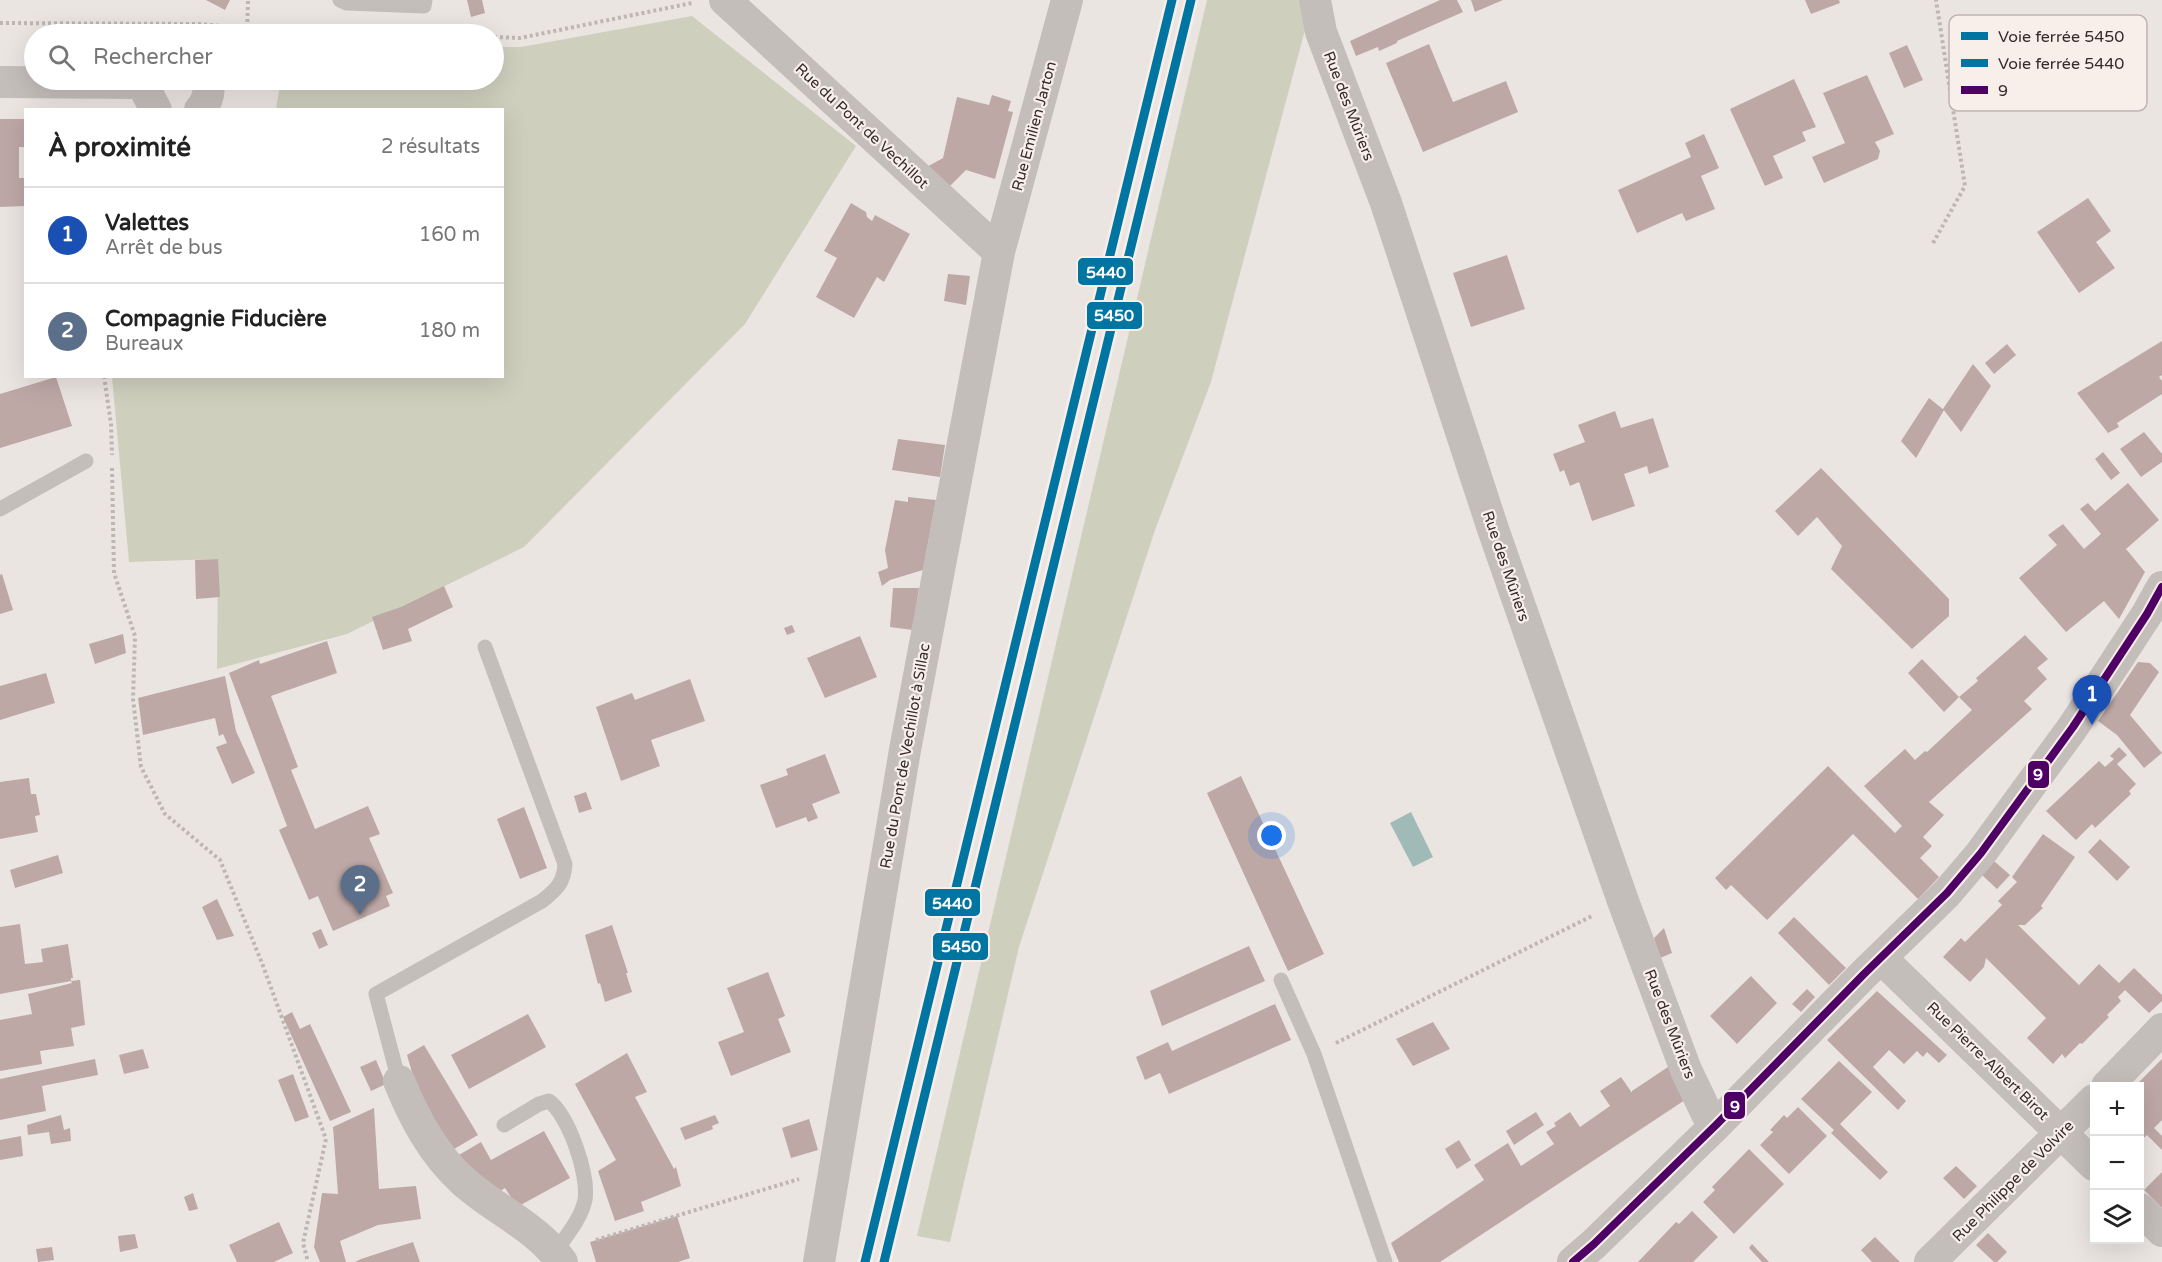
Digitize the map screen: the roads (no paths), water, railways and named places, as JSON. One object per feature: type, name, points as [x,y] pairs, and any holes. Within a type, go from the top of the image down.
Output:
[{"type":"street","name":"Rue du Pont de Vechillot","points":[[725,0],[999,252]]},
{"type":"street","name":"Rue Emilien Jarton","points":[[999,252],[1067,0]]},
{"type":"street","name":"Rue des Mûriers","points":[[1315,0],[1321,32],[1386,203],[1493,529],[1623,901],[1686,1070],[1707,1114],[1716,1125]]},
{"type":"street","points":[[0,82],[24,83]]},
{"type":"street","points":[[133,90],[150,91]]},
{"type":"street","points":[[201,108],[208,98],[210,90]]},
{"type":"street","name":"Rue du Pont de Vechillot à Sillac","points":[[819,1262],[903,762],[999,252]]},
{"type":"street","points":[[1573,1262],[1716,1125],[1947,893],[1981,853],[2073,727],[2154,623],[2162,587]]},
{"type":"street","name":"Rue Pierre-Albert Birot","points":[[1881,958],[2090,1161]]},
{"type":"street","points":[[2111,1082],[2162,1029]]},
{"type":"street","points":[[399,1081],[419,1125],[434,1149],[463,1181],[538,1235],[559,1257]]},
{"type":"street","name":"Rue Philippe de Volvire","points":[[1930,1262],[2090,1104]]},
{"type":"street","points":[[2144,1214],[2162,1231]]},
{"type":"lane","points":[[340,0],[347,3],[424,6],[425,0]]},
{"type":"lane","points":[[0,509],[86,461]]},
{"type":"lane","points":[[399,1081],[376,994],[542,902],[557,889],[565,877],[565,864],[485,647]]},
{"type":"lane","points":[[1281,980],[1314,1054],[1385,1262]]},
{"type":"lane","points":[[504,1125],[539,1104],[549,1101],[557,1107],[564,1119],[584,1174],[585,1199],[559,1257]]},
{"type":"water","points":[[1411,812],[1433,857],[1413,867],[1390,823]]},
{"type":"rail line","name":"5440","points":[[865,1262],[1172,0]]},
{"type":"rail line","name":"5450","points":[[884,1262],[1191,0]]},
{"type":"place","name":"Valettes","points":[[2092,725]]},
{"type":"place","name":"Compagnie Fiducière","points":[[360,915]]}]
